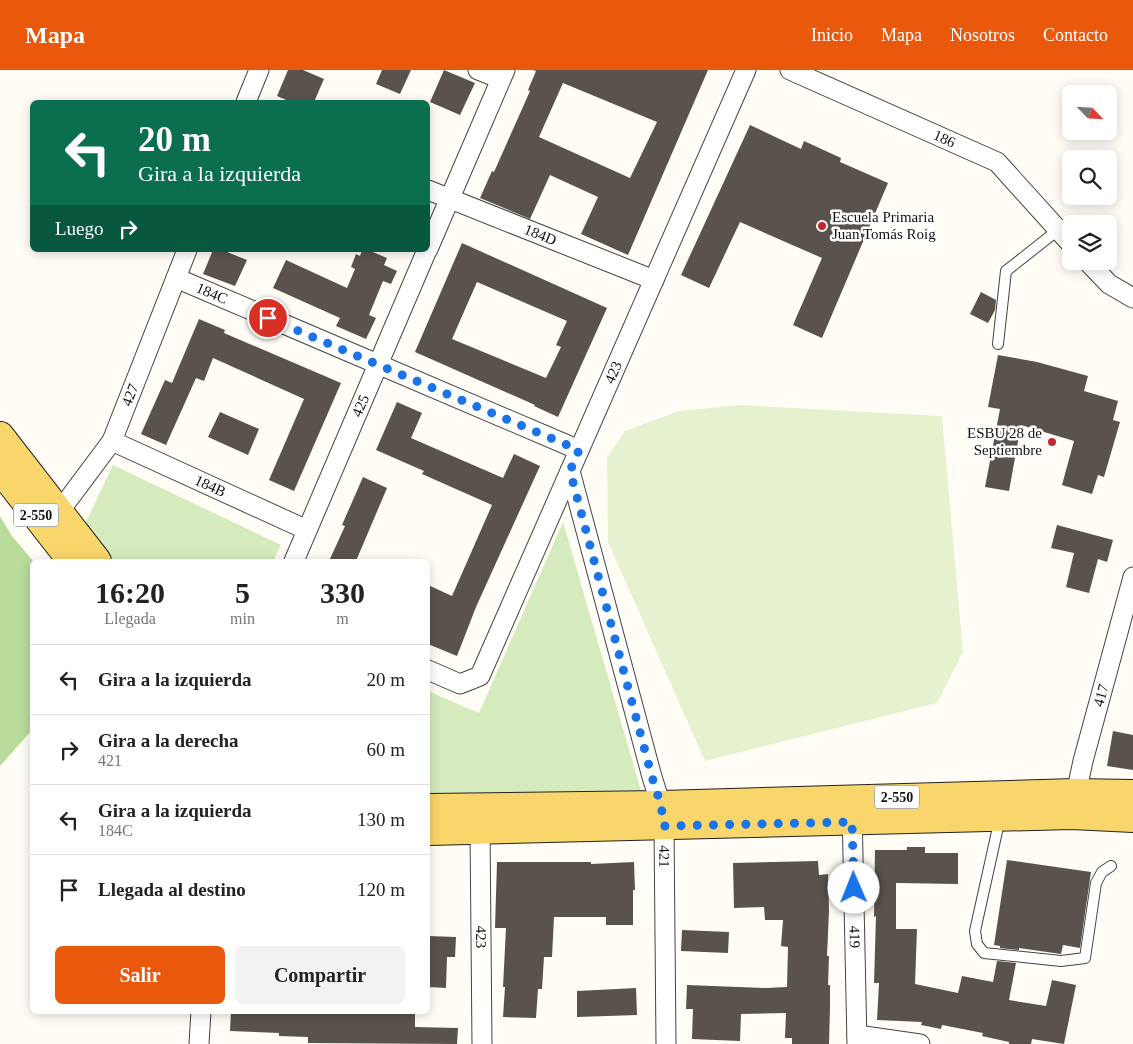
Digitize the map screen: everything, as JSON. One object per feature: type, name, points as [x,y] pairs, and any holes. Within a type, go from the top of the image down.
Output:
[{"type":"main road","name":"2-550","points":[[0,436],[53,520],[71,559]]},
{"type":"main road","name":"2-550","points":[[0,469],[95,559]]},
{"type":"main road","name":"2-550","points":[[852,811],[1001,817],[1133,794]]},
{"type":"main road","name":"2-550","points":[[430,831],[663,816],[1073,804],[1133,818]]},
{"type":"main road","name":"2-550","points":[[430,808],[663,816]]},
{"type":"street","points":[[247,100],[259,70]]},
{"type":"street","points":[[478,70],[503,74]]},
{"type":"street","name":"423","points":[[430,671],[460,684],[480,676],[746,70]]},
{"type":"street","name":"186","points":[[790,70],[997,162],[1062,234]]},
{"type":"street","name":"425","points":[[430,243],[503,74]]},
{"type":"street","name":"184D","points":[[430,191],[654,280]]},
{"type":"street","name":"427","points":[[53,520],[112,441],[186,252]]},
{"type":"street","name":"425","points":[[295,559],[426,252]]},
{"type":"street","points":[[1096,270],[1108,284],[1133,298]]},
{"type":"street","name":"184C","points":[[176,278],[579,450]]},
{"type":"street","name":"184B","points":[[112,441],[307,530]]},
{"type":"street","name":"421","points":[[570,471],[663,816],[666,1044]]},
{"type":"street","name":"417","points":[[1073,804],[1133,577]]},
{"type":"street","name":"419","points":[[852,811],[857,1039]]},
{"type":"street","name":"423","points":[[480,829],[482,1044]]},
{"type":"street","points":[[199,1044],[201,1014]]},
{"type":"street","points":[[857,1039],[920,1044]]},
{"type":"lane","points":[[998,344],[1006,271],[1058,230]]},
{"type":"lane","points":[[1001,817],[975,931],[977,944],[984,953],[1061,961],[1085,958],[1096,884],[1102,872],[1111,866]]},
{"type":"green space","points":[[740,405],[942,416],[963,652],[937,703],[705,761],[608,542],[607,458],[625,431],[679,411]]},
{"type":"green space","points":[[113,465],[281,545],[274,559],[111,559],[85,524]]},
{"type":"green space","points":[[0,516],[12,536],[31,559],[30,732],[0,766]]},
{"type":"green space","points":[[563,522],[642,794],[430,797],[430,692],[479,713]]},
{"type":"building","points":[[288,70],[303,70],[324,79],[315,100],[286,100],[277,96]]},
{"type":"building","points":[[382,70],[411,70],[400,94],[376,84]]},
{"type":"building","points":[[444,70],[475,83],[460,115],[430,102]]},
{"type":"building","points":[[533,70],[708,70],[628,255],[581,234],[598,197],[550,175],[530,219],[480,198],[492,171],[494,172],[530,91],[528,90],[536,71]],"holes":[[[563,83],[657,122],[630,178],[539,137]]]},
{"type":"building","points":[[750,125],[801,149],[804,141],[841,158],[840,162],[888,183],[822,338],[793,325],[822,258],[740,222],[709,288],[681,275]]},
{"type":"building","points":[[462,243],[607,308],[558,417],[415,352]],"holes":[[[477,282],[567,321],[556,345],[561,347],[546,378],[452,339]]]},
{"type":"building","points":[[212,252],[227,252],[247,260],[235,286],[203,274]]},
{"type":"building","points":[[361,252],[373,252],[387,258],[384,265],[397,271],[391,284],[383,281],[369,315],[376,318],[366,339],[336,326],[340,318],[273,288],[286,260],[347,288],[355,269],[351,267],[356,254],[360,256]]},
{"type":"building","points":[[981,292],[996,300],[995,310],[988,323],[970,314]]},
{"type":"building","points":[[199,319],[225,330],[224,333],[341,383],[294,491],[269,480],[304,399],[213,358],[204,381],[196,378],[166,445],[141,434],[165,380],[172,383]]},
{"type":"building","points":[[998,355],[1037,362],[1088,376],[1084,391],[1118,401],[1113,420],[1120,422],[1104,477],[1098,475],[1092,494],[1062,485],[1074,441],[1021,425],[1009,491],[985,487],[1000,409],[988,407]]},
{"type":"building","points":[[397,402],[422,413],[411,438],[503,478],[514,454],[540,466],[476,607],[457,656],[430,645],[430,586],[452,596],[492,505],[422,474],[424,471],[376,450]]},
{"type":"building","points":[[220,412],[259,429],[248,455],[208,437]]},
{"type":"building","points":[[363,477],[387,488],[357,559],[330,559],[345,526],[342,525]]},
{"type":"building","points":[[1057,525],[1113,540],[1107,562],[1098,559],[1089,593],[1066,587],[1074,553],[1051,548]]},
{"type":"building","points":[[1113,731],[1133,735],[1133,770],[1107,766]]},
{"type":"building","points":[[907,847],[925,847],[925,853],[958,853],[958,884],[896,883],[896,929],[917,929],[915,984],[958,993],[962,976],[993,982],[997,961],[1016,963],[1009,1000],[1046,1006],[1052,980],[1076,985],[1064,1044],[1032,1039],[1031,1044],[1009,1044],[1009,1042],[982,1036],[983,1033],[942,1025],[941,1029],[921,1025],[922,1022],[877,1020],[879,983],[874,983],[875,850],[907,850]]},
{"type":"building","points":[[1007,860],[1091,872],[1080,948],[1063,945],[1061,954],[1019,948],[1019,950],[1000,948],[1000,946],[994,945]]},
{"type":"building","points":[[818,861],[819,875],[828,874],[829,1044],[792,1044],[792,1038],[785,1038],[786,1013],[741,1014],[740,1041],[692,1039],[693,1009],[686,1009],[687,985],[787,987],[788,947],[781,946],[783,920],[765,920],[764,907],[734,908],[733,863]]},
{"type":"building","points":[[497,862],[591,862],[591,864],[634,862],[633,925],[606,925],[606,917],[554,917],[552,957],[544,957],[542,989],[538,989],[536,1018],[503,1017],[506,928],[495,928]]},
{"type":"building","points":[[682,930],[729,932],[728,953],[681,951]]},
{"type":"building","points":[[430,936],[456,937],[455,957],[447,957],[446,988],[430,987]]},
{"type":"building","points":[[636,988],[637,1015],[577,1017],[577,991]]},
{"type":"building","points":[[231,1014],[415,1014],[415,1027],[458,1028],[457,1044],[308,1043],[308,1037],[279,1036],[279,1033],[230,1031]]},
{"type":"place","name":"Escuela Primaria Juan Tomás Roig","points":[[822,226]]},
{"type":"place","name":"ESBU 28 de Septiembre","points":[[1052,442]]},
{"type":"route","points":[[268,318],[579,450],[570,471],[661,805],[664,826],[852,822],[854,888]]}]
